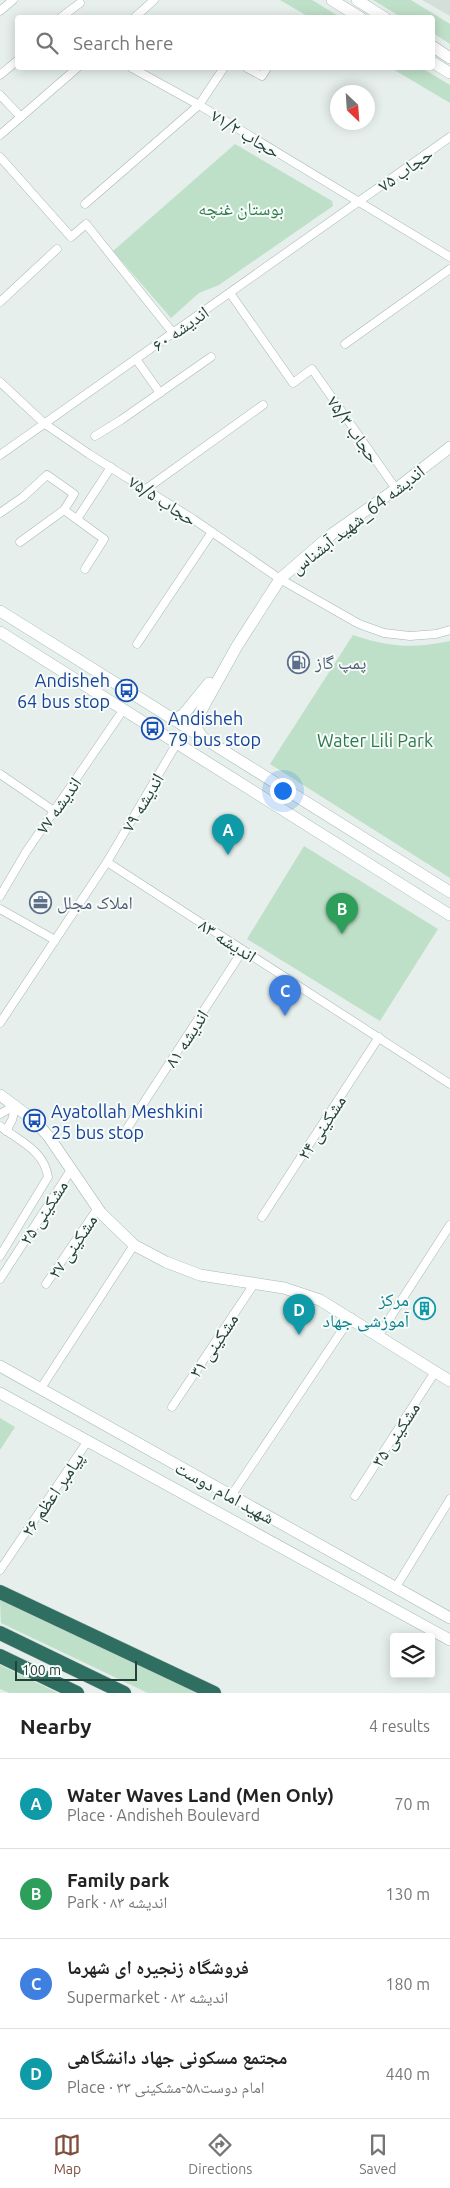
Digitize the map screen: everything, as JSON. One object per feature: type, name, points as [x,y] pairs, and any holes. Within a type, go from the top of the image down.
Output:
[{"type":"highway","points":[[0,1592],[214,1693]]},
{"type":"highway","points":[[0,1633],[124,1693]]},
{"type":"highway","points":[[0,1656],[77,1693]]},
{"type":"main road","points":[[332,0],[356,15]]},
{"type":"main road","points":[[357,0],[381,15]]},
{"type":"main road","points":[[435,50],[450,58]]},
{"type":"main road","points":[[435,64],[450,73]]},
{"type":"main road","name":"اندیشه 64_شهید آبشناس","points":[[238,646],[280,579],[332,534],[396,489],[450,447]]},
{"type":"main road","points":[[0,611],[450,892]]},
{"type":"main road","points":[[0,632],[450,916]]},
{"type":"main road","points":[[173,719],[183,715],[193,704],[238,646]]},
{"type":"main road","points":[[202,737],[196,721],[238,646]]},
{"type":"main road","points":[[86,687],[96,672]]},
{"type":"main road","points":[[0,1094],[35,1121],[49,1137],[98,1208],[120,1233],[134,1245],[166,1262],[200,1275],[284,1288],[320,1300],[351,1317],[450,1381]]},
{"type":"main road","name":"شهید امام دوست","points":[[0,1366],[450,1618]]},
{"type":"main road","name":"شهید امام دوست","points":[[0,1393],[450,1640]]},
{"type":"street","points":[[0,11],[12,0]]},
{"type":"street","points":[[137,15],[154,0]]},
{"type":"street","points":[[64,15],[80,2]]},
{"type":"street","points":[[0,76],[15,63]]},
{"type":"street","points":[[0,135],[75,70]]},
{"type":"street","name":"حجاب ۷۱/۲","points":[[136,70],[199,105],[450,257]]},
{"type":"street","points":[[85,204],[199,105],[222,70]]},
{"type":"street","points":[[251,70],[262,76],[266,70]]},
{"type":"street","points":[[0,95],[21,116]]},
{"type":"street","name":"حجاب ۷۵","points":[[359,202],[450,137]]},
{"type":"street","points":[[0,157],[71,237],[86,224],[173,333]]},
{"type":"street","name":"اندیشه ۶۰","points":[[0,455],[359,202]]},
{"type":"street","points":[[0,302],[57,249]]},
{"type":"street","points":[[346,344],[450,269]]},
{"type":"street","name":"حجاب ۷۵/۳","points":[[230,293],[293,382],[312,369],[396,489]]},
{"type":"street","points":[[95,436],[211,357]]},
{"type":"street","points":[[136,360],[160,393]]},
{"type":"street","name":"حجاب ۷۵/۵","points":[[0,382],[45,424],[212,532],[280,579],[359,624],[384,633],[410,636],[436,634],[450,630]]},
{"type":"street","points":[[146,489],[263,405]]},
{"type":"street","points":[[77,519],[111,467]]},
{"type":"street","points":[[0,513],[23,497],[47,475],[74,494],[64,510],[20,542]]},
{"type":"street","points":[[64,510],[104,539],[85,568]]},
{"type":"street","points":[[137,644],[212,532]]},
{"type":"street","name":"اندیشه ۷۷","points":[[0,896],[26,852],[119,716]]},
{"type":"street","name":"اندیشه ۷۹","points":[[0,1023],[107,862],[177,743]]},
{"type":"street","points":[[0,774],[54,811]]},
{"type":"street","name":"اندیشه ۸۳","points":[[107,862],[450,1084]]},
{"type":"street","points":[[0,909],[55,940]]},
{"type":"street","name":"اندیشه ۸۱","points":[[128,1127],[243,950]]},
{"type":"street","name":"مشکینی ۲۴","points":[[262,1218],[379,1037]]},
{"type":"street","points":[[0,1114],[16,1105]]},
{"type":"street","points":[[0,1256],[3,1244],[48,1177],[46,1167],[35,1151],[3,1128],[12,1120],[16,1105]]},
{"type":"street","name":"مشکینی ۲۵","points":[[0,1279],[71,1170]]},
{"type":"street","name":"مشکینی ۲۷","points":[[46,1284],[98,1208]]},
{"type":"street","points":[[379,1335],[450,1225]]},
{"type":"street","points":[[41,1388],[134,1245]]},
{"type":"street","name":"مشکینی ۳۱","points":[[172,1406],[254,1284]]},
{"type":"street","points":[[231,1496],[351,1317]]},
{"type":"street","name":"مشکینی ۳۵","points":[[355,1496],[435,1372]]},
{"type":"street","name":"پیامبر اعظم ۲۶","points":[[0,1570],[87,1442]]},
{"type":"street","points":[[396,1587],[450,1499]]},
{"type":"shaded area","points":[[422,0],[450,0],[450,16]]},
{"type":"green space","points":[[280,0],[312,0],[337,15],[306,15]]},
{"type":"green space","points":[[373,0],[411,0],[450,24],[450,44],[435,34],[435,15],[398,15]]},
{"type":"green space","points":[[394,70],[425,70],[450,85],[450,103]]},
{"type":"green space","name":"بوستان غنچه","points":[[235,144],[332,201],[333,206],[219,285],[199,293],[171,318],[113,251]]},
{"type":"green space","name":"Water Lili Park","points":[[353,635],[401,646],[437,644],[450,641],[450,878],[270,764]]},
{"type":"green space","points":[[304,846],[438,929],[380,1021],[247,939]]},
{"type":"green space","points":[[0,1418],[15,1427],[0,1450]]},
{"type":"green space","points":[[0,1600],[200,1693],[148,1693],[1,1623]]},
{"type":"green space","points":[[0,1665],[58,1693],[9,1693],[0,1689]]},
{"type":"place","name":"پمپ گاز","points":[[299,662]]},
{"type":"place","name":"Andisheh 64 bus stop","points":[[126,690]]},
{"type":"place","name":"Andisheh 79 bus stop","points":[[152,728]]},
{"type":"place","name":"Water Waves Land (Men Only)","points":[[228,855]]},
{"type":"place","name":"املاک مجلل","points":[[41,902]]},
{"type":"place","name":"Family park","points":[[342,934]]},
{"type":"place","name":"فروشگاه زنجیره ای شهرما","points":[[285,1016]]},
{"type":"place","name":"Ayatollah Meshkini 25 bus stop","points":[[35,1121]]},
{"type":"place","name":"مرکز آموزشی جهاد","points":[[425,1309]]},
{"type":"place","name":"مجتمع مسکونی جهاد دانشگاهی","points":[[299,1335]]}]
